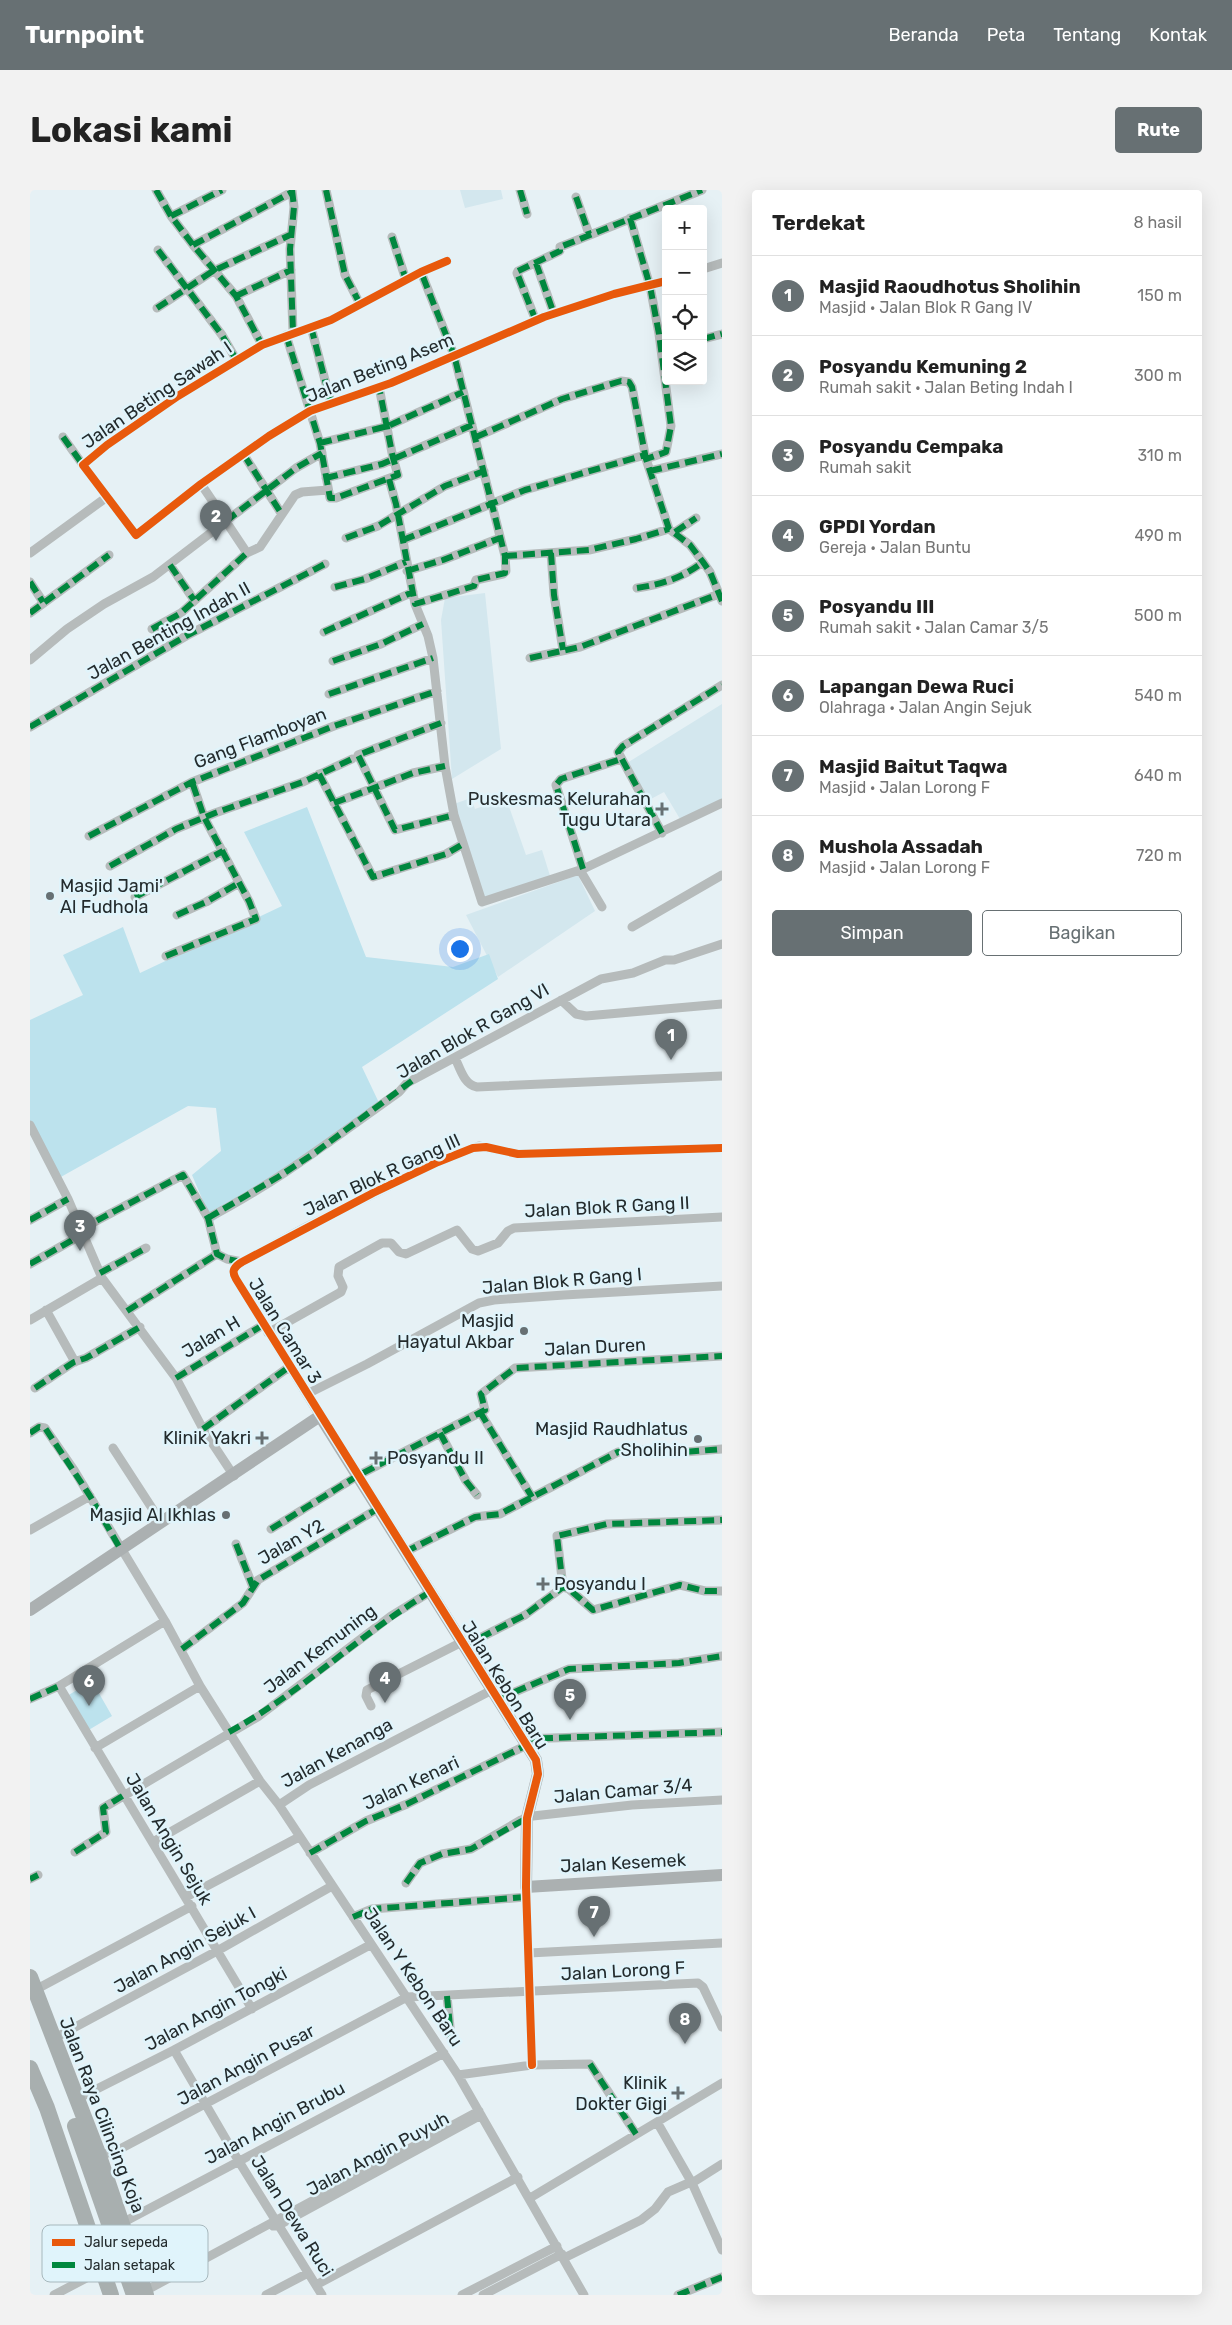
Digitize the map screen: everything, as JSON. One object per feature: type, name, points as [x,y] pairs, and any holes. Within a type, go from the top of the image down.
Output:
[{"type":"highway","name":"Jalan Raya Cilincing Koja","points":[[32,1984],[75,2100],[99,2156],[123,2225]]},
{"type":"highway","points":[[30,2010],[114,2225]]},
{"type":"highway","points":[[30,2068],[47,2108],[87,2225]]},
{"type":"highway","points":[[30,2084],[77,2225]]},
{"type":"highway","points":[[97,2282],[101,2295]]},
{"type":"highway","points":[[107,2282],[111,2295]]},
{"type":"highway","points":[[136,2282],[141,2294]]},
{"type":"street","points":[[156,190],[193,245],[236,296],[262,345]]},
{"type":"street","points":[[172,216],[222,190]]},
{"type":"street","points":[[326,190],[345,274],[360,304]]},
{"type":"street","points":[[520,190],[527,214]]},
{"type":"street","points":[[536,321],[517,273],[518,271],[560,250],[560,247],[589,234],[702,190]]},
{"type":"street","points":[[193,245],[292,191],[294,207],[290,235],[290,334],[320,443],[330,498],[399,474],[393,458],[379,387]]},
{"type":"street","points":[[575,194],[589,234]]},
{"type":"street","points":[[403,540],[525,490],[666,452],[671,426],[650,286],[630,218]]},
{"type":"street","points":[[157,308],[213,271],[290,235]]},
{"type":"street","points":[[392,237],[406,280]]},
{"type":"street","points":[[158,250],[222,336],[237,361]]},
{"type":"street","name":"Jalan Beting Sawah I","points":[[107,497],[83,464],[107,445],[178,396],[262,345],[331,320],[421,272],[447,262]]},
{"type":"street","points":[[536,262],[554,314]]},
{"type":"street","points":[[707,268],[722,263]]},
{"type":"street","points":[[236,296],[291,270]]},
{"type":"street","points":[[415,604],[474,586],[476,580],[505,573],[505,556],[490,504],[476,436],[454,355],[421,272]]},
{"type":"street","name":"Jalan Beting Asem","points":[[107,497],[136,535],[201,484],[310,411],[379,387],[554,314],[614,294],[662,282]]},
{"type":"street","points":[[311,327],[331,403]]},
{"type":"street","points":[[707,338],[722,334]]},
{"type":"street","points":[[476,436],[562,399],[621,381],[629,382],[632,388],[650,471],[672,530],[690,545],[703,562],[710,572],[720,598],[580,647],[530,658]]},
{"type":"street","points":[[320,443],[388,426],[464,392]]},
{"type":"street","points":[[326,478],[369,468],[472,425]]},
{"type":"street","points":[[63,437],[83,464]]},
{"type":"street","points":[[30,660],[67,629],[170,565],[225,524],[266,490],[322,453]]},
{"type":"street","points":[[650,471],[722,454]]},
{"type":"street","points":[[244,455],[281,513]]},
{"type":"street","points":[[346,538],[369,530],[445,486],[484,471]]},
{"type":"street","points":[[389,479],[396,504],[415,604],[433,658],[445,766],[454,815],[483,902],[581,869],[722,803]]},
{"type":"street","points":[[201,484],[225,524],[247,553]]},
{"type":"street","points":[[152,629],[181,613],[247,553],[260,547],[281,513],[295,495],[302,492],[328,490]]},
{"type":"street","points":[[30,553],[107,497]]},
{"type":"street","points":[[505,556],[589,550],[672,530],[696,518]]},
{"type":"street","points":[[335,587],[407,566],[443,560],[500,538]]},
{"type":"street","points":[[551,553],[554,595],[563,650]]},
{"type":"street","points":[[30,613],[109,555]]},
{"type":"street","points":[[637,588],[663,584],[685,575],[703,562]]},
{"type":"street","name":"Jalan Benting Indah II","points":[[30,727],[82,699],[186,636],[325,564]]},
{"type":"street","points":[[170,565],[194,600]]},
{"type":"street","points":[[30,582],[43,602]]},
{"type":"street","points":[[324,632],[413,592]]},
{"type":"street","points":[[333,661],[381,644],[423,624]]},
{"type":"street","points":[[328,694],[433,658]]},
{"type":"street","points":[[662,832],[618,752],[623,746],[722,685]]},
{"type":"street","name":"Gang Flamboyan","points":[[166,956],[256,919],[249,901],[204,817],[192,782],[334,726],[437,691]]},
{"type":"street","points":[[110,866],[176,829],[319,774],[355,757],[441,723]]},
{"type":"street","points":[[355,757],[374,787],[395,830],[454,815]]},
{"type":"street","points":[[602,907],[581,869],[556,785],[561,779],[621,759]]},
{"type":"street","points":[[334,803],[413,773],[445,766]]},
{"type":"street","points":[[319,774],[372,875],[376,877],[446,854],[463,844]]},
{"type":"street","points":[[89,836],[192,782]]},
{"type":"street","points":[[135,897],[223,851]]},
{"type":"street","points":[[632,927],[722,875]]},
{"type":"street","points":[[177,915],[206,902],[239,883]]},
{"type":"street","name":"Jalan Blok R Gang VI","points":[[208,1218],[278,1177],[316,1152],[399,1092],[407,1084],[561,1000],[601,979],[633,973],[665,960],[674,960],[722,944]]},
{"type":"street","points":[[561,1000],[576,1014],[586,1016],[722,1004]]},
{"type":"street","points":[[455,1058],[466,1080],[477,1087],[722,1076]]},
{"type":"street","points":[[30,1125],[68,1199],[101,1276],[176,1378],[203,1429],[234,1476]]},
{"type":"street","name":"Jalan Blok R Gang III","points":[[242,1262],[301,1230],[422,1170],[479,1146],[518,1154],[722,1148]]},
{"type":"street","points":[[30,1264],[82,1231],[182,1175],[208,1218],[217,1254],[231,1261],[242,1262]]},
{"type":"street","points":[[30,1220],[68,1199]]},
{"type":"street","name":"Jalan Blok R Gang II","points":[[266,1329],[341,1292],[343,1287],[338,1276],[339,1267],[382,1243],[390,1243],[399,1252],[406,1254],[457,1230],[472,1249],[478,1251],[498,1243],[508,1231],[514,1228],[722,1217]]},
{"type":"street","points":[[30,1320],[146,1248]]},
{"type":"street","points":[[127,1311],[217,1254]]},
{"type":"street","name":"Jalan Camar 3","points":[[242,1262],[235,1266],[234,1276],[320,1416]]},
{"type":"street","name":"Jalan Blok R Gang I","points":[[307,1394],[479,1303],[494,1300],[564,1295],[722,1286]]},
{"type":"street","points":[[46,1310],[75,1362]]},
{"type":"street","points":[[34,1388],[75,1362],[86,1358],[140,1327]]},
{"type":"street","name":"Jalan H","points":[[176,1378],[266,1329]]},
{"type":"street","name":"Jalan Duren","points":[[480,1412],[486,1408],[480,1396],[483,1392],[515,1368],[722,1356]]},
{"type":"street","points":[[203,1429],[289,1367]]},
{"type":"street","points":[[271,1528],[359,1475],[480,1412],[532,1496]]},
{"type":"street","points":[[30,1610],[161,1522],[234,1476],[320,1416]]},
{"type":"street","name":"Jalan Kebon Baru","points":[[320,1416],[359,1475],[536,1760],[538,1774],[527,1818],[526,1892],[532,2065]]},
{"type":"street","points":[[30,1433],[39,1427],[45,1428],[90,1496],[182,1649]]},
{"type":"street","points":[[440,1433],[455,1464],[477,1495]]},
{"type":"street","points":[[113,1448],[161,1522]]},
{"type":"street","points":[[406,1552],[476,1517],[500,1514],[622,1451],[684,1452],[722,1448]]},
{"type":"street","points":[[30,1530],[90,1496]]},
{"type":"street","name":"Jalan Y2","points":[[182,1649],[243,1602],[249,1596],[258,1580],[379,1508]]},
{"type":"street","points":[[562,1587],[557,1536],[607,1524],[722,1520]]},
{"type":"street","points":[[236,1544],[253,1587]]},
{"type":"street","points":[[562,1587],[569,1589],[593,1610],[680,1585],[722,1591]]},
{"type":"street","points":[[371,1706],[366,1696],[367,1690],[521,1617],[562,1587]]},
{"type":"street","name":"Jalan Kemuning","points":[[75,1852],[106,1832],[103,1808],[259,1716],[391,1616],[430,1592]]},
{"type":"street","points":[[30,1700],[59,1686],[165,1620]]},
{"type":"street","name":"Jalan Y Kebon Baru","points":[[182,1649],[200,1686],[260,1781],[279,1805],[370,1945],[458,2075],[584,2295]]},
{"type":"street","name":"Jalan Kenanga","points":[[279,1805],[309,1785],[495,1695],[569,1669],[679,1663],[722,1656]]},
{"type":"street","name":"Jalan Angin Sejuk","points":[[59,1686],[252,2009]]},
{"type":"street","points":[[95,1748],[200,1686]]},
{"type":"street","points":[[525,1742],[722,1732]]},
{"type":"street","name":"Jalan Kenari","points":[[310,1853],[366,1821],[406,1804],[525,1742]]},
{"type":"street","points":[[153,1842],[260,1781]]},
{"type":"street","name":"Jalan Camar 3/4","points":[[527,1818],[614,1806],[722,1800]]},
{"type":"street","points":[[406,1883],[420,1863],[442,1854],[471,1849],[527,1818]]},
{"type":"street","points":[[186,1897],[299,1837]]},
{"type":"street","name":"Jalan Kesemek","points":[[526,1892],[722,1875]]},
{"type":"street","name":"Jalan Angin Sejuk I","points":[[53,2039],[217,1951],[332,1886]]},
{"type":"street","points":[[353,1917],[372,1909],[526,1892]]},
{"type":"street","points":[[32,1984],[192,1906]]},
{"type":"street","points":[[529,1953],[722,1943]]},
{"type":"street","name":"Jalan Angin Tongki","points":[[75,2100],[174,2050],[370,1945]]},
{"type":"street","name":"Jalan Lorong F","points":[[530,1992],[698,1983],[703,1987],[722,2027]]},
{"type":"street","points":[[406,1997],[530,1992]]},
{"type":"street","points":[[447,1996],[451,2037]]},
{"type":"street","name":"Jalan Angin Pusar","points":[[99,2156],[120,2149],[207,2104],[406,1997]]},
{"type":"street","name":"Jalan Dewa Ruci","points":[[174,2050],[238,2160],[322,2295]]},
{"type":"street","name":"Jalan Angin Brubu","points":[[122,2222],[444,2053]]},
{"type":"street","points":[[458,2075],[532,2065],[590,2064],[636,2134]]},
{"type":"street","points":[[530,2198],[722,2083]]},
{"type":"street","name":"Jalan Angin Puyuh","points":[[208,2257],[480,2113]]},
{"type":"street","points":[[657,2122],[692,2182],[722,2250]]},
{"type":"street","points":[[462,2295],[641,2220],[655,2209],[668,2192],[692,2182],[722,2164]]},
{"type":"street","points":[[316,2285],[518,2177]]},
{"type":"street","points":[[483,2295],[561,2253]]},
{"type":"street","points":[[266,2295],[308,2273]]},
{"type":"street","points":[[678,2295],[722,2277]]},
{"type":"street","points":[[54,2295],[79,2282]]},
{"type":"street","name":"Jalan Angin Puyuh","points":[[141,2294],[163,2282]]},
{"type":"shaded area","points":[[460,190],[501,190],[503,199],[465,208]]},
{"type":"shaded area","points":[[485,593],[501,749],[452,779],[441,620],[445,598]]},
{"type":"shaded area","points":[[722,704],[722,799],[680,819],[664,792],[649,800],[627,763]]},
{"type":"shaded area","points":[[471,798],[475,809],[506,798],[526,855],[542,850],[551,879],[483,901],[451,805]]},
{"type":"shaded area","points":[[307,807],[366,957],[453,967],[489,954],[498,979],[362,1067],[381,1107],[212,1222],[192,1175],[221,1151],[216,1108],[188,1106],[59,1178],[30,1123],[30,1020],[83,995],[63,955],[123,927],[140,973],[282,906],[244,832]]},
{"type":"shaded area","points":[[578,875],[595,911],[498,977],[466,915]]},
{"type":"shaded area","points":[[92,1681],[112,1716],[87,1731],[67,1696]]},
{"type":"marked path","points":[[156,190],[171,216],[236,296],[262,345]]},
{"type":"marked path","points":[[171,216],[222,190]]},
{"type":"marked path","points":[[292,190],[294,207],[290,249],[293,332]]},
{"type":"marked path","points":[[326,190],[345,275],[360,304]]},
{"type":"marked path","points":[[520,190],[527,214]]},
{"type":"marked path","points":[[536,321],[517,273],[518,271],[560,251],[560,247],[702,190]]},
{"type":"marked path","points":[[193,245],[292,192]]},
{"type":"marked path","points":[[576,197],[589,234]]},
{"type":"marked path","points":[[630,218],[650,286],[659,334],[671,426],[666,452],[646,459]]},
{"type":"marked path","points":[[157,308],[213,271],[290,235]]},
{"type":"marked path","points":[[392,237],[406,280]]},
{"type":"marked path","points":[[158,250],[222,335],[237,361]]},
{"type":"marked path","points":[[536,263],[554,314]]},
{"type":"marked path","points":[[236,296],[291,270]]},
{"type":"marked path","points":[[389,479],[396,504],[415,604],[474,586],[476,580],[505,573],[505,556],[454,355],[421,272]]},
{"type":"marked path","points":[[311,327],[331,403]]},
{"type":"marked path","points":[[707,338],[722,334]]},
{"type":"marked path","points":[[286,335],[320,443],[330,498],[336,498],[398,475],[379,387]]},
{"type":"marked path","points":[[476,437],[562,399],[621,381],[629,382],[632,387],[646,459],[669,529],[690,545],[703,562],[710,572],[722,601]]},
{"type":"marked path","points":[[320,443],[388,426],[463,392]]},
{"type":"marked path","points":[[326,478],[382,464],[472,425]]},
{"type":"marked path","points":[[63,437],[83,465]]},
{"type":"marked path","points":[[226,521],[296,468],[322,453]]},
{"type":"marked path","points":[[650,471],[722,454]]},
{"type":"marked path","points":[[244,455],[281,513]]},
{"type":"marked path","points":[[403,540],[525,490],[645,455]]},
{"type":"marked path","points":[[346,538],[378,526],[445,486],[484,471]]},
{"type":"marked path","points":[[675,532],[696,518]]},
{"type":"marked path","points":[[505,556],[589,550],[669,529]]},
{"type":"marked path","points":[[407,571],[443,560],[500,538]]},
{"type":"marked path","points":[[152,629],[181,613],[247,553]]},
{"type":"marked path","points":[[551,553],[554,595],[563,650]]},
{"type":"marked path","points":[[30,613],[109,555]]},
{"type":"marked path","points":[[335,587],[365,579],[406,562]]},
{"type":"marked path","points":[[637,588],[672,579],[703,562]]},
{"type":"marked path","points":[[30,727],[186,636],[325,564]]},
{"type":"marked path","points":[[170,565],[194,600]]},
{"type":"marked path","points":[[30,582],[43,602]]},
{"type":"marked path","points":[[324,632],[413,592]]},
{"type":"marked path","points":[[530,658],[580,647],[719,594]]},
{"type":"marked path","points":[[333,661],[381,644],[423,624]]},
{"type":"marked path","points":[[329,694],[433,658]]},
{"type":"marked path","points":[[662,833],[618,752],[623,746],[722,685]]},
{"type":"marked path","points":[[89,836],[192,782],[334,726],[437,691]]},
{"type":"marked path","points":[[441,723],[358,755],[395,830],[454,815]]},
{"type":"marked path","points":[[110,866],[176,829],[303,782],[352,759]]},
{"type":"marked path","points":[[583,869],[556,785],[561,779],[621,759]]},
{"type":"marked path","points":[[334,803],[413,773],[445,766]]},
{"type":"marked path","points":[[319,774],[373,877],[446,854],[463,844]]},
{"type":"marked path","points":[[166,956],[256,919],[249,901],[204,817],[192,782]]},
{"type":"marked path","points":[[135,897],[223,851]]},
{"type":"marked path","points":[[177,915],[206,902],[239,883]]},
{"type":"marked path","points":[[208,1218],[278,1177],[316,1152],[413,1080]]},
{"type":"marked path","points":[[81,1229],[183,1175],[208,1218],[217,1254],[227,1259],[242,1262]]},
{"type":"marked path","points":[[30,1220],[68,1199]]},
{"type":"marked path","points":[[30,1264],[83,1234]]},
{"type":"marked path","points":[[100,1273],[146,1248]]},
{"type":"marked path","points":[[127,1311],[217,1254]]},
{"type":"marked path","points":[[176,1378],[263,1325]]},
{"type":"marked path","points":[[35,1388],[74,1362],[86,1358],[140,1327]]},
{"type":"marked path","points":[[271,1529],[359,1475],[485,1410],[481,1394],[515,1368],[722,1356]]},
{"type":"marked path","points":[[203,1429],[289,1367]]},
{"type":"marked path","points":[[480,1412],[532,1497]]},
{"type":"marked path","points":[[30,1433],[39,1427],[45,1428],[90,1496],[121,1550]]},
{"type":"marked path","points":[[440,1433],[466,1481],[477,1495]]},
{"type":"marked path","points":[[405,1552],[475,1517],[500,1514],[618,1452],[641,1450],[685,1452],[722,1449]]},
{"type":"marked path","points":[[182,1649],[243,1603],[258,1580],[379,1508]]},
{"type":"marked path","points":[[563,1587],[557,1536],[607,1524],[722,1520]]},
{"type":"marked path","points":[[236,1544],[253,1587]]},
{"type":"marked path","points":[[464,1646],[525,1615],[563,1587],[569,1589],[593,1610],[680,1585],[705,1591],[722,1591]]},
{"type":"marked path","points":[[229,1732],[281,1700],[379,1626],[430,1592]]},
{"type":"marked path","points":[[498,1699],[569,1669],[679,1663],[722,1656]]},
{"type":"marked path","points":[[30,1699],[59,1686]]},
{"type":"marked path","points":[[523,1739],[722,1732]]},
{"type":"marked path","points":[[310,1853],[366,1821],[407,1804],[527,1745]]},
{"type":"marked path","points":[[75,1852],[106,1832],[103,1808],[124,1795]]},
{"type":"marked path","points":[[406,1883],[420,1863],[442,1854],[471,1849],[527,1818]]},
{"type":"marked path","points":[[30,1879],[38,1875]]},
{"type":"marked path","points":[[353,1917],[372,1909],[526,1897]]},
{"type":"marked path","points":[[447,1996],[451,2037]]},
{"type":"marked path","points":[[590,2064],[636,2134]]},
{"type":"marked path","points":[[678,2295],[722,2277]]},
{"type":"cycle path","points":[[447,261],[421,272],[331,320],[262,345],[178,396],[107,445],[83,465],[136,535],[201,484],[269,436],[310,411],[391,383],[544,317],[614,294],[662,282]]},
{"type":"cycle path","points":[[532,2065],[526,1887],[527,1818],[538,1774],[536,1760],[234,1276],[234,1271],[235,1267],[242,1262],[373,1193],[438,1162],[473,1148],[486,1147],[518,1154],[722,1148]]},
{"type":"place","name":"Posyandu Kemuning 2","points":[[216,541]]},
{"type":"place","name":"Puskesmas Kelurahan Tugu Utara","points":[[662,809]]},
{"type":"place","name":"Masjid Jami' Al Fudhola","points":[[50,896]]},
{"type":"place","name":"Masjid Raoudhotus Sholihin","points":[[671,1060]]},
{"type":"place","name":"Posyandu Cempaka","points":[[80,1251]]},
{"type":"place","name":"Masjid Hayatul Akbar","points":[[524,1331]]},
{"type":"place","name":"Klinik Yakri","points":[[262,1438]]},
{"type":"place","name":"Masjid Raudhlatus Sholihin","points":[[698,1439]]},
{"type":"place","name":"Posyandu II","points":[[376,1458]]},
{"type":"place","name":"Masjid Al Ikhlas","points":[[226,1515]]},
{"type":"place","name":"Posyandu I","points":[[543,1584]]},
{"type":"place","name":"GPDI Yordan","points":[[385,1703]]},
{"type":"place","name":"Lapangan Dewa Ruci","points":[[89,1706]]},
{"type":"place","name":"Posyandu III","points":[[570,1720]]},
{"type":"place","name":"Masjid Baitut Taqwa","points":[[594,1937]]},
{"type":"place","name":"Mushola Assadah","points":[[685,2044]]},
{"type":"place","name":"Klinik Dokter Gigi","points":[[678,2093]]}]
